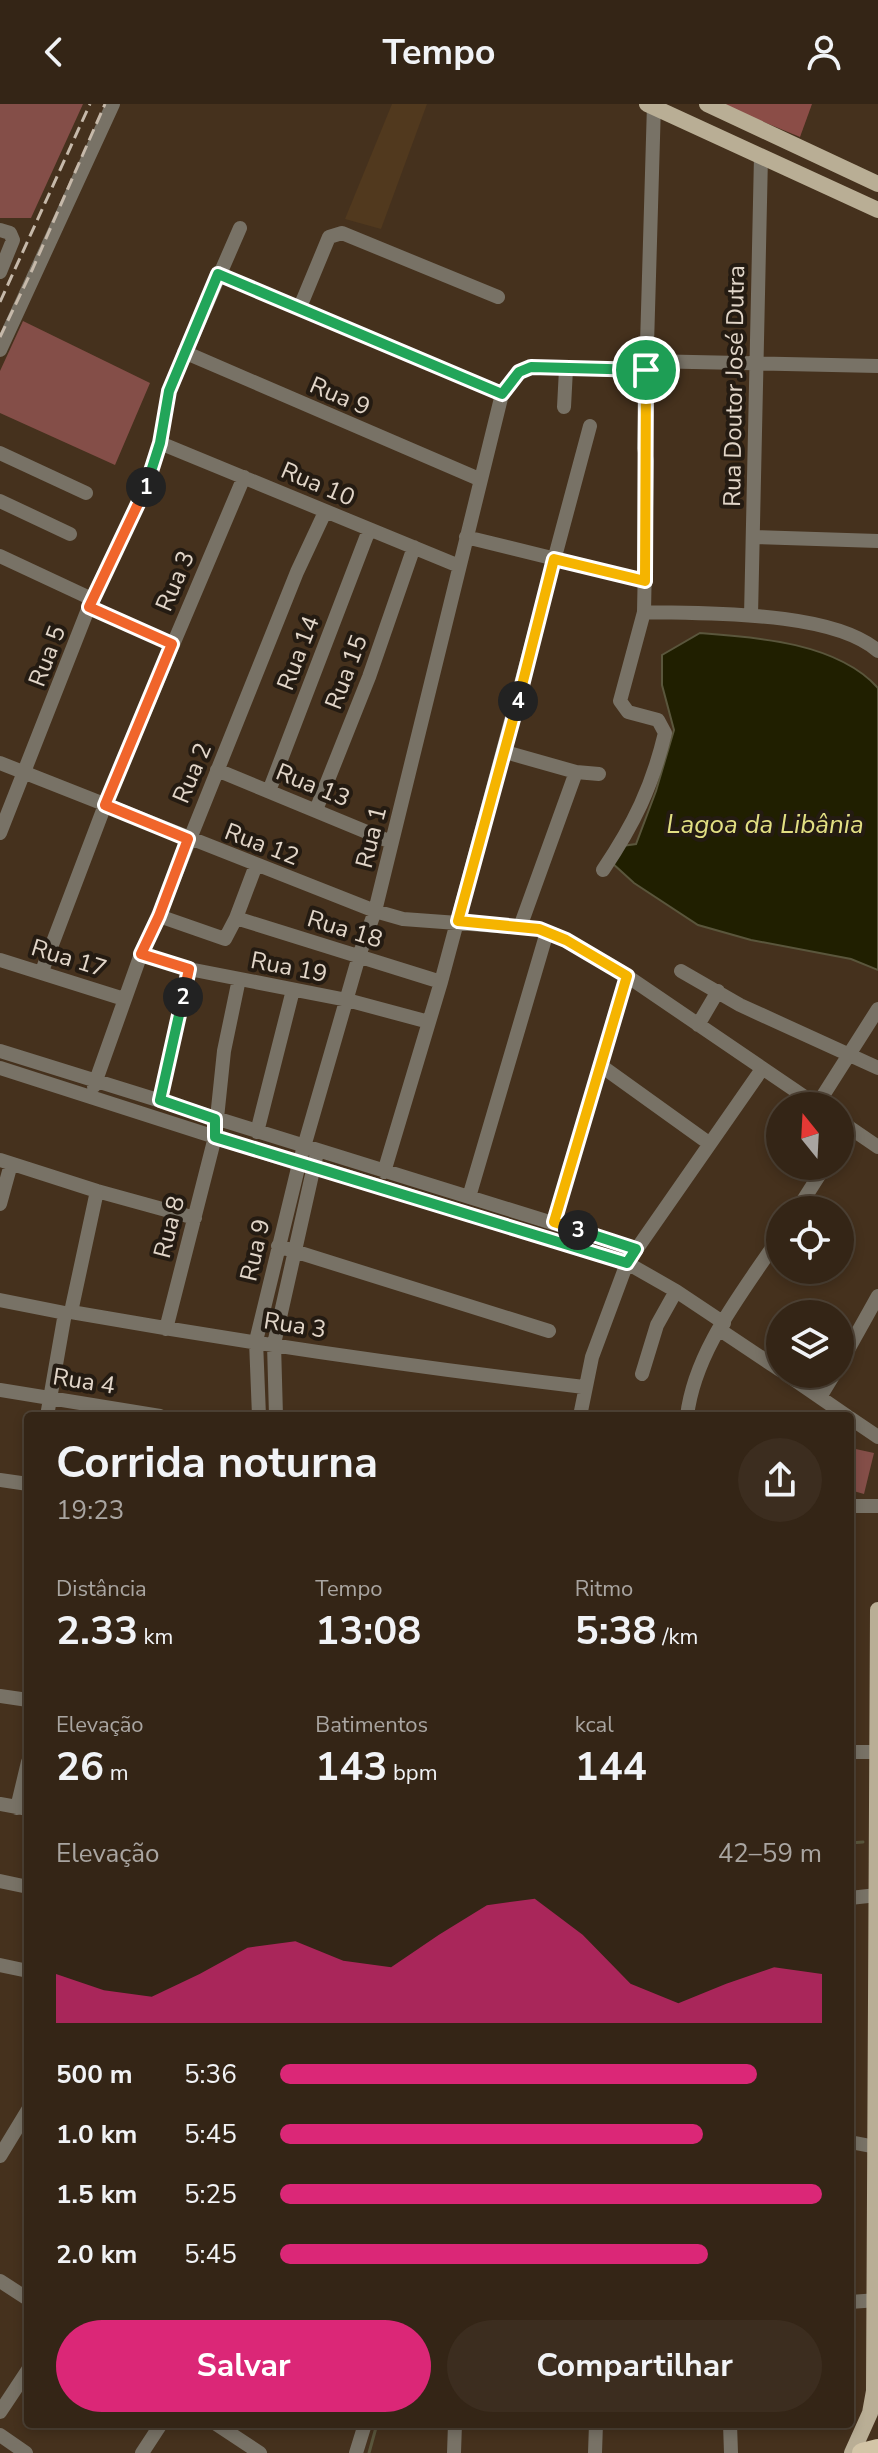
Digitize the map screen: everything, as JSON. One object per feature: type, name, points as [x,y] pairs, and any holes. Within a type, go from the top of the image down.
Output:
[{"type":"highway","points":[[862,2453],[878,2449]]},
{"type":"main road","points":[[707,104],[878,184]]},
{"type":"main road","points":[[652,105],[878,210]]},
{"type":"main road","points":[[852,2453],[870,2413],[874,2391],[878,1610]]},
{"type":"street","points":[[0,350],[113,104]]},
{"type":"street","points":[[603,870],[644,801],[665,733],[658,720],[628,712],[620,701],[644,612],[652,105]]},
{"type":"street","name":"Rua Doutor José Dutra","points":[[751,616],[761,156]]},
{"type":"street","name":"Rua 5","points":[[0,833],[91,603],[145,489],[160,443],[169,391],[240,228]]},
{"type":"street","points":[[0,230],[10,233],[13,240],[0,272]]},
{"type":"street","points":[[300,307],[329,237],[342,233],[498,297]]},
{"type":"street","points":[[218,274],[502,394]]},
{"type":"street","name":"Rua 9","points":[[184,352],[479,479]]},
{"type":"street","points":[[564,407],[566,369],[757,362],[878,366]]},
{"type":"street","name":"Rua 1","points":[[312,1146],[347,1000],[375,911],[413,765],[479,479],[502,394],[511,380],[524,369],[566,369]]},
{"type":"street","points":[[384,1172],[505,752],[590,426]]},
{"type":"street","name":"Rua 10","points":[[160,443],[459,566]]},
{"type":"street","points":[[0,453],[86,493]]},
{"type":"street","name":"Rua 3","points":[[42,971],[105,805],[244,477]]},
{"type":"street","points":[[0,501],[70,534]]},
{"type":"street","name":"Rua 2","points":[[91,1098],[95,1079],[141,954],[297,572],[325,512]]},
{"type":"street","name":"Rua 14","points":[[269,791],[369,530]]},
{"type":"street","points":[[466,537],[645,581]]},
{"type":"street","points":[[753,537],[878,541]]},
{"type":"street","name":"Rua 15","points":[[316,810],[369,677],[414,547]]},
{"type":"street","points":[[0,556],[172,644]]},
{"type":"street","points":[[644,612],[751,616],[832,629],[858,637],[878,651]]},
{"type":"street","points":[[505,752],[576,772],[599,774]]},
{"type":"street","name":"Rua 12","points":[[0,763],[375,911],[403,919],[458,921],[547,932],[627,976],[797,1092]]},
{"type":"street","name":"Rua 13","points":[[217,770],[391,842]]},
{"type":"street","points":[[520,927],[576,772]]},
{"type":"street","points":[[159,916],[225,939],[256,865]]},
{"type":"street","name":"Rua 18","points":[[236,918],[441,982]]},
{"type":"street","points":[[469,1197],[547,932]]},
{"type":"street","name":"Rua 19","points":[[141,954],[189,969],[347,1000],[429,1022]]},
{"type":"street","name":"Rua 17","points":[[0,960],[124,999]]},
{"type":"street","points":[[160,1100],[189,969]]},
{"type":"street","points":[[681,971],[740,1005],[878,1068]]},
{"type":"street","points":[[554,1222],[627,976]]},
{"type":"street","name":"Rua 8","points":[[166,1329],[215,1137],[224,1051],[239,979]]},
{"type":"street","points":[[257,1132],[293,990]]},
{"type":"street","points":[[698,1025],[718,991]]},
{"type":"street","points":[[827,1092],[877,1014]]},
{"type":"street","points":[[0,1051],[257,1132],[312,1146],[384,1172],[402,1186],[627,1263],[676,1291],[766,1359]]},
{"type":"street","points":[[600,1065],[710,1144]]},
{"type":"street","points":[[0,1068],[299,1164],[469,1197],[636,1249]]},
{"type":"street","points":[[581,1412],[584,1387],[611,1301],[627,1263],[762,1069]]},
{"type":"street","points":[[854,1130],[878,1147]]},
{"type":"street","name":"Rua 9","points":[[259,1412],[256,1341],[299,1164],[312,1146]]},
{"type":"street","name":"Rua 9","points":[[276,1412],[274,1344],[314,1166],[312,1146]]},
{"type":"street","points":[[0,1204],[5,1162],[195,1218]]},
{"type":"street","points":[[48,1412],[97,1191]]},
{"type":"street","points":[[278,1246],[549,1331]]},
{"type":"street","points":[[688,1412],[694,1379],[722,1326],[766,1258]]},
{"type":"street","points":[[642,1374],[657,1325],[676,1291]]},
{"type":"street","points":[[854,1339],[878,1296]]},
{"type":"street","name":"Rua 3","points":[[0,1300],[166,1329],[455,1372],[584,1387]]},
{"type":"street","points":[[807,1388],[842,1412]]},
{"type":"street","points":[[820,1397],[825,1388]]},
{"type":"street","name":"Rua 4","points":[[0,1390],[136,1412]]},
{"type":"street","points":[[854,1420],[878,1437]]},
{"type":"street","points":[[0,1480],[24,1483]]},
{"type":"street","points":[[854,1506],[878,1506]]},
{"type":"street","points":[[0,1696],[24,1699]]},
{"type":"street","points":[[854,1752],[876,1752]]},
{"type":"street","points":[[0,1804],[23,1808]]},
{"type":"street","points":[[0,1881],[24,1886]]},
{"type":"street","points":[[854,1898],[877,1895]]},
{"type":"street","points":[[0,1965],[24,1970]]},
{"type":"street","points":[[0,2156],[24,2117]]},
{"type":"street","points":[[854,2143],[876,2147]]},
{"type":"street","points":[[0,2281],[24,2296]]},
{"type":"street","points":[[854,2302],[876,2300]]},
{"type":"street","points":[[0,2412],[24,2376]]},
{"type":"street","points":[[142,2453],[158,2428]]},
{"type":"street","points":[[222,2428],[260,2453]]},
{"type":"street","points":[[356,2453],[364,2428]]},
{"type":"street","points":[[454,2453],[455,2428]]},
{"type":"street","points":[[595,2453],[596,2428]]},
{"type":"street","points":[[730,2428],[731,2453]]},
{"type":"street","points":[[0,2435],[26,2453]]},
{"type":"shaded area","points":[[0,104],[83,104],[31,218],[0,218]]},
{"type":"shaded area","points":[[392,104],[427,104],[381,229],[345,219]]},
{"type":"shaded area","points":[[720,104],[812,104],[800,137]]},
{"type":"shaded area","points":[[23,321],[150,383],[115,465],[0,413],[0,371]]},
{"type":"shaded area","points":[[854,1449],[874,1453],[864,1494],[854,1491]]},
{"type":"water","name":"Lagoa da Libânia","points":[[700,633],[771,640],[819,652],[861,673],[878,688],[878,970],[851,959],[751,940],[698,925],[634,883],[611,862],[622,846],[636,844],[674,730],[662,685],[662,655]]},
{"type":"waterway","points":[[854,1843],[863,1842]]},
{"type":"waterway","points":[[369,2453],[376,2428]]},
{"type":"railway","points":[[0,302],[90,104]]},
{"type":"railway","points":[[0,337],[105,104]]},
{"type":"route","points":[[218,274],[502,394],[519,372],[531,367],[646,370],[645,581],[554,559],[458,921],[539,929],[566,940],[627,976],[554,1222],[636,1249],[627,1263],[215,1137],[215,1119],[160,1100],[189,969],[141,954],[188,839],[105,805],[172,644],[89,607],[145,489],[160,443],[169,391],[218,274]]}]
